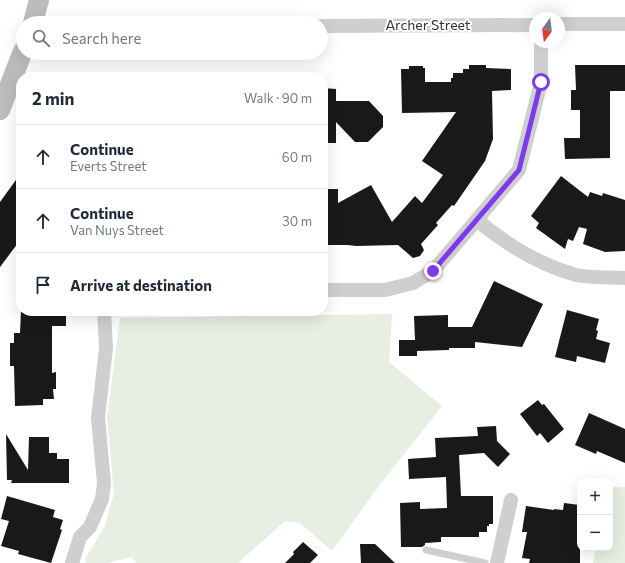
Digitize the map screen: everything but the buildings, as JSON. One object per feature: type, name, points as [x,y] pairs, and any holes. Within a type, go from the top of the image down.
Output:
[{"type":"street","points":[[35,16],[39,0]]},
{"type":"street","name":"Archer Street","points":[[328,26],[529,24]]},
{"type":"street","points":[[565,24],[625,24]]},
{"type":"street","points":[[328,290],[385,290],[413,284],[433,271],[519,170],[541,82],[541,48]]},
{"type":"street","points":[[0,110],[19,60]]},
{"type":"street","points":[[477,220],[498,238],[539,261],[577,275],[625,278]]},
{"type":"street","points":[[72,563],[80,537],[90,527],[102,499],[104,483],[98,418],[106,348],[104,316]]},
{"type":"street","points":[[497,563],[511,500]]},
{"type":"lane","points":[[426,550],[485,563]]},
{"type":"shaded area","points":[[392,314],[389,362],[442,406],[379,486],[332,551],[300,523],[285,521],[238,563],[137,563],[131,557],[108,563],[86,563],[85,559],[105,526],[114,493],[107,417],[120,318]]},
{"type":"shaded area","points":[[613,487],[625,487],[625,563],[593,563],[595,551],[613,551]]},
{"type":"route","points":[[433,271],[519,170],[541,82]]}]
